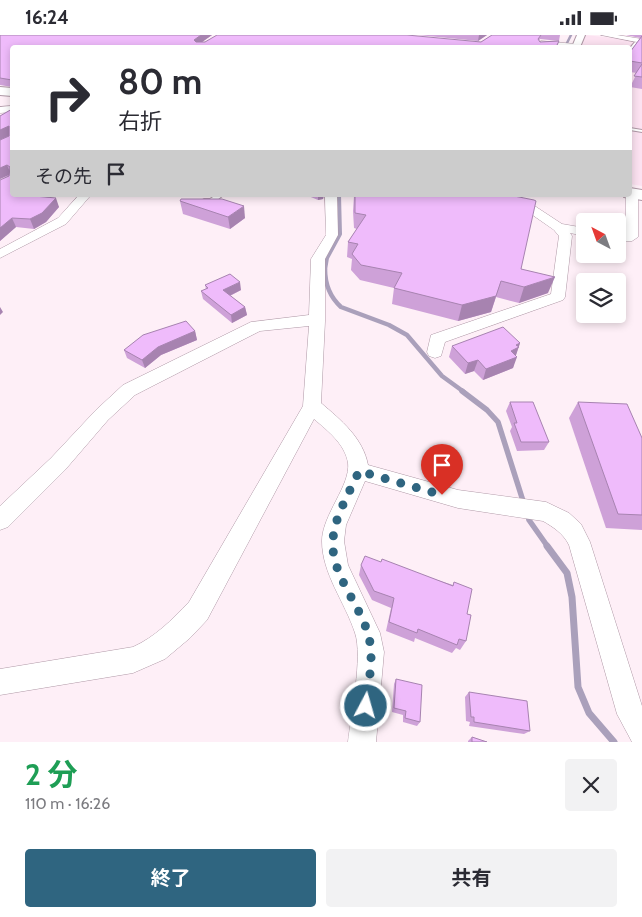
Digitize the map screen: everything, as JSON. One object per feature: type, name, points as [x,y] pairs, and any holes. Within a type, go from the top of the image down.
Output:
[{"type":"street","points":[[604,35],[639,42]]},
{"type":"street","points":[[542,45],[544,43],[560,45]]},
{"type":"street","points":[[626,238],[632,237],[635,194]]},
{"type":"street","points":[[0,254],[62,221],[82,197]]},
{"type":"street","points":[[0,682],[133,661],[156,650],[181,629],[198,611],[312,406],[317,321],[318,259],[332,235],[331,197]]},
{"type":"street","points":[[435,352],[437,339],[558,297],[566,236],[558,227],[513,197]]},
{"type":"street","points":[[558,227],[576,231]]},
{"type":"street","points":[[0,520],[58,464],[102,415],[129,390],[257,326],[302,320],[317,321]]},
{"type":"street","points":[[312,406],[342,432],[355,449],[359,471],[335,525],[333,541],[337,566],[368,633],[371,652],[362,742]]},
{"type":"street","points":[[359,471],[458,499],[546,511],[567,525],[579,542],[631,714],[642,732]]},
{"type":"lane","points":[[196,202],[211,201],[217,197]]},
{"type":"shaded area","points":[[585,35],[642,41],[642,186],[632,184],[632,45],[582,45]]},
{"type":"building","points":[[0,35],[201,35],[194,40],[196,42],[205,42],[217,35],[407,35],[481,42],[492,35],[541,35],[538,39],[540,42],[559,41],[557,45],[10,45],[10,80],[0,78]]},
{"type":"building","points":[[642,36],[642,63],[632,61],[632,49]]},
{"type":"building","points":[[642,64],[642,77],[634,76]]},
{"type":"building","points":[[10,110],[10,167],[7,165],[0,168],[0,140],[9,136],[9,126],[0,130],[0,116]]},
{"type":"building","points":[[10,167],[10,197],[56,198],[42,213],[30,219],[12,218],[0,228],[0,180],[9,176]]},
{"type":"building","points":[[355,197],[519,197],[534,200],[536,201],[521,269],[555,277],[524,287],[501,281],[496,296],[462,305],[394,288],[402,273],[361,265],[352,254],[358,244],[348,242],[366,215],[355,213]]},
{"type":"building","points":[[181,199],[222,199],[244,206],[228,217],[180,201]]},
{"type":"building","points":[[230,274],[240,282],[223,290],[245,307],[231,315],[201,291],[208,288],[205,285]]},
{"type":"building","points":[[186,321],[195,331],[158,347],[142,360],[124,350],[143,335]]},
{"type":"building","points":[[503,327],[520,343],[516,345],[519,347],[511,351],[517,357],[486,369],[478,360],[468,363],[452,346]]},
{"type":"building","points":[[510,402],[533,402],[549,442],[521,442],[514,423],[517,423]]},
{"type":"building","points":[[578,402],[627,404],[642,438],[642,515],[618,514]]},
{"type":"building","points":[[365,556],[381,562],[382,559],[453,586],[454,582],[472,589],[467,614],[471,615],[466,641],[459,639],[457,645],[418,629],[417,633],[389,622],[394,598],[374,591],[361,565]]},
{"type":"building","points":[[396,679],[422,685],[420,722],[405,718],[406,711],[394,708]]},
{"type":"building","points":[[469,692],[527,701],[530,731],[474,722],[474,717],[471,717]]},
{"type":"building","points":[[472,737],[487,742],[472,742]]},
{"type":"waterway","points":[[566,45],[571,35]]},
{"type":"waterway","points":[[325,270],[327,258],[340,234],[339,197]]},
{"type":"waterway","points":[[325,270],[329,290],[341,307],[389,325],[407,335],[442,376],[464,392]]},
{"type":"waterway","points":[[462,391],[487,410],[498,422],[524,504]]},
{"type":"waterway","points":[[527,512],[529,520],[548,547]]},
{"type":"waterway","points":[[547,546],[567,573],[572,597],[578,687],[589,713],[614,742]]},
{"type":"route","points":[[366,706],[371,652],[368,633],[337,566],[333,541],[335,525],[359,471],[442,495]]}]
